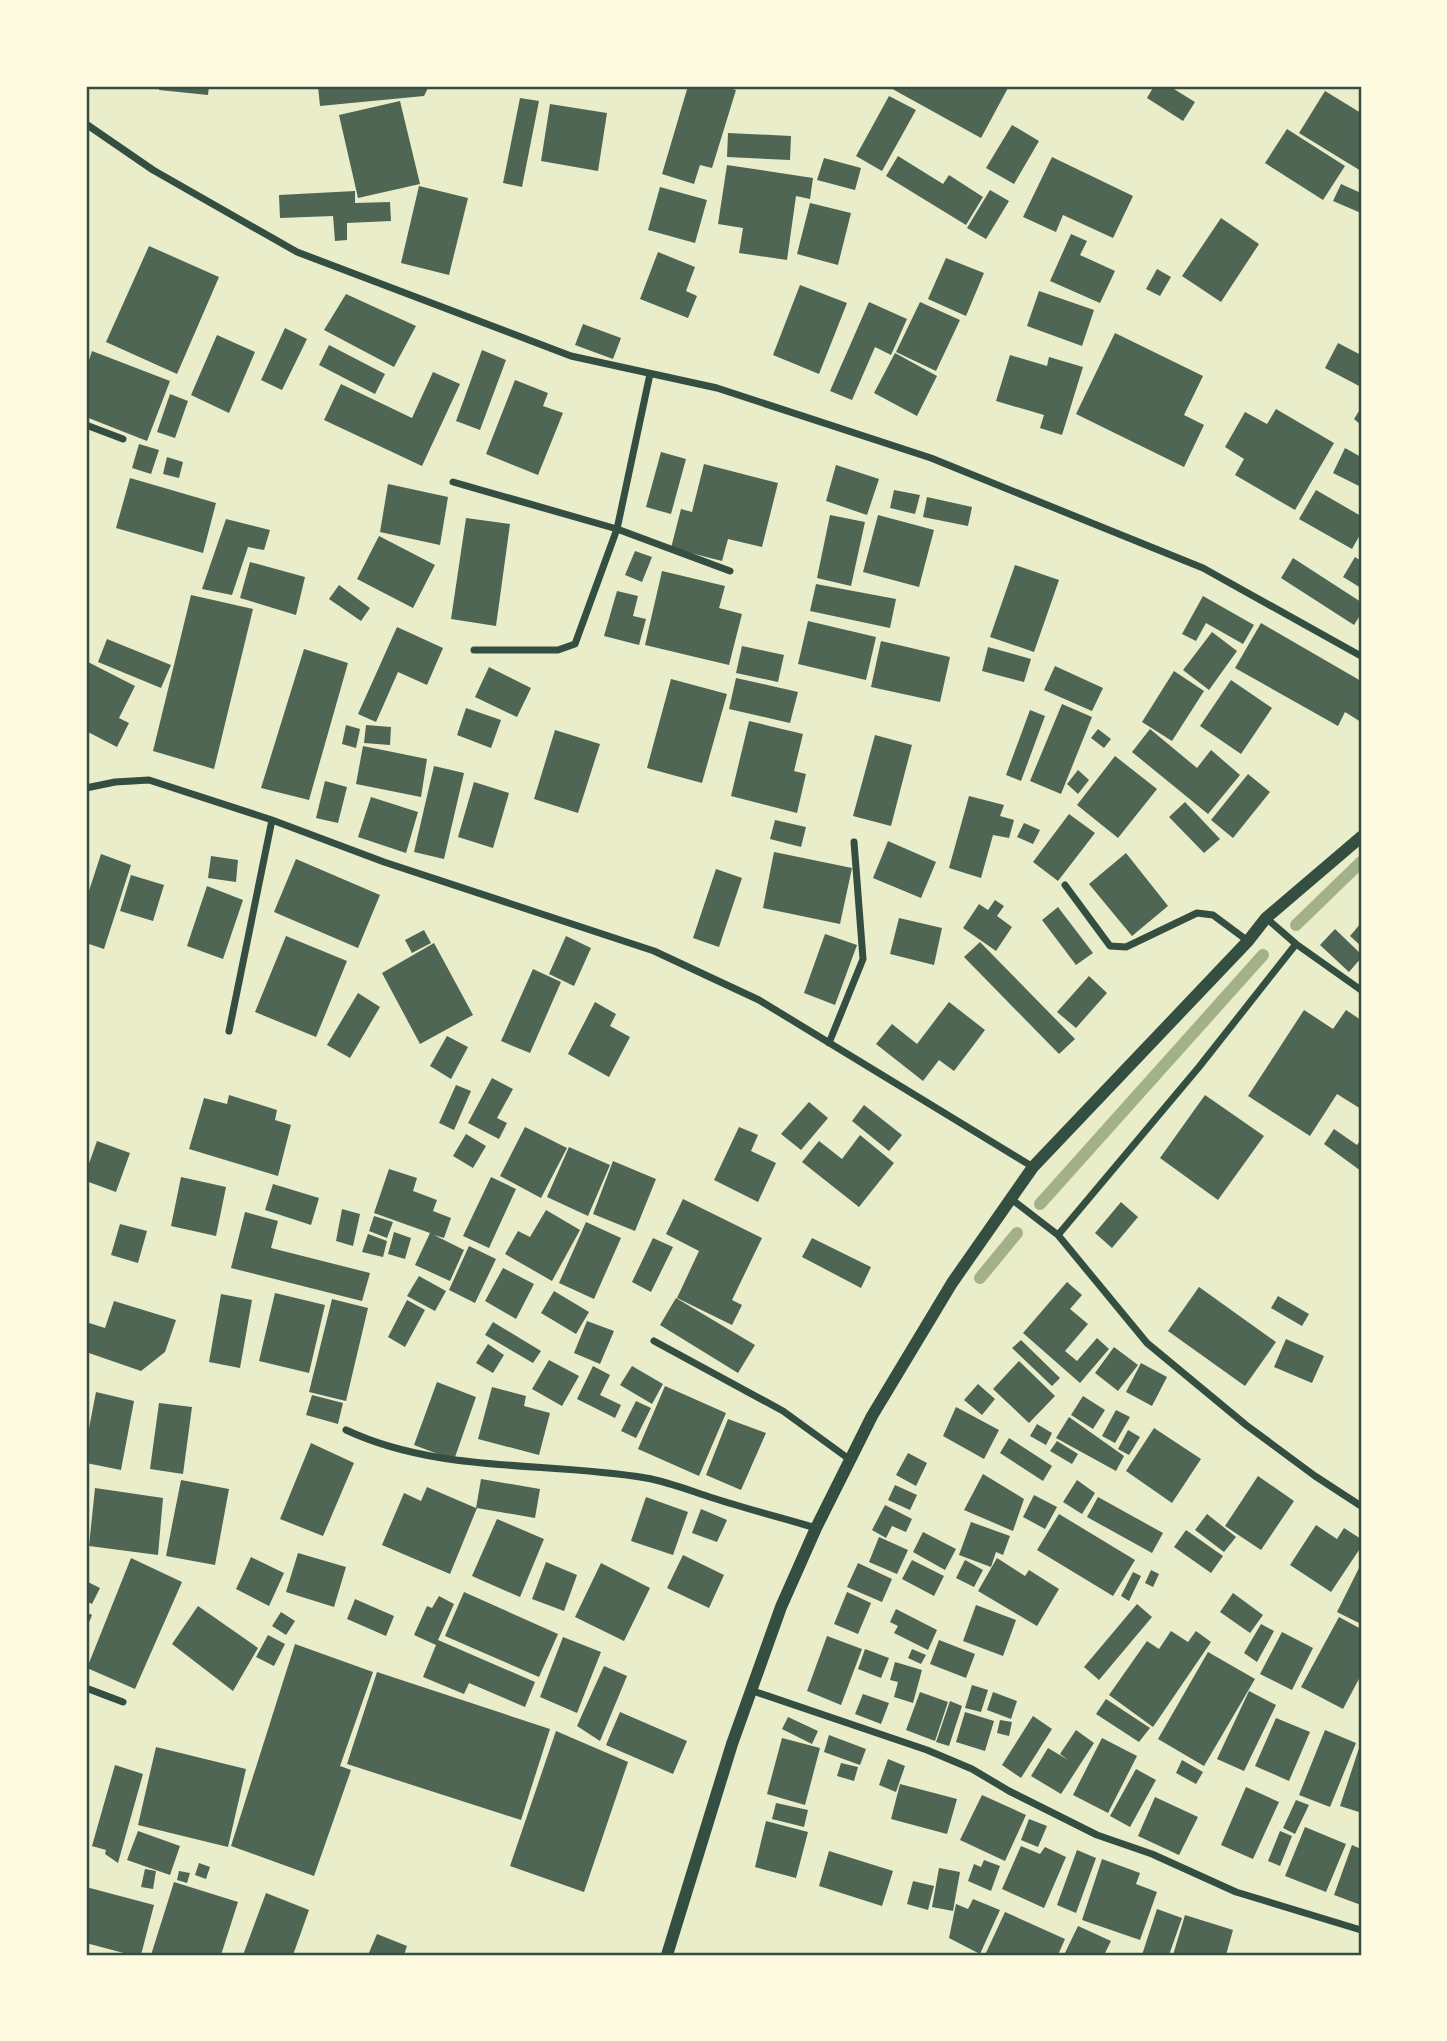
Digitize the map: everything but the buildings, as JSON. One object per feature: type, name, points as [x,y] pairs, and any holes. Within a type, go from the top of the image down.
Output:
[{"type":"street","points":[[86,124],[153,170],[297,253],[570,356],[717,388],[931,458],[1203,568],[1361,656]]},
{"type":"street","points":[[474,650],[558,650],[575,644],[617,529],[650,374]]},
{"type":"street","points":[[86,425],[123,439]]},
{"type":"street","points":[[453,482],[617,529],[730,571]]},
{"type":"street","points":[[86,788],[115,782],[149,780],[272,820],[384,862],[654,951],[759,1000],[1033,1167]]},
{"type":"street","points":[[229,1031],[272,820]]},
{"type":"street","points":[[667,1955],[749,1690],[781,1607],[849,1459],[952,1283],[1033,1167],[1248,942],[1266,918],[1361,837]]},
{"type":"street","points":[[829,1043],[863,960],[854,842]]},
{"type":"street","points":[[1065,885],[1110,946],[1126,947],[1197,913],[1213,915],[1248,942]]},
{"type":"street","points":[[1266,918],[1296,944],[1361,990]]},
{"type":"street","points":[[1058,1236],[1199,1067],[1296,944]]},
{"type":"street","points":[[1009,1198],[1058,1236],[1147,1343],[1246,1425],[1361,1506]]},
{"type":"street","points":[[654,1341],[783,1411],[849,1459]]},
{"type":"street","points":[[346,1430],[400,1450],[478,1464],[558,1468],[649,1479],[816,1528]]},
{"type":"street","points":[[86,1688],[123,1702]]},
{"type":"street","points":[[749,1690],[927,1750],[972,1769],[1009,1791],[1097,1835],[1152,1854],[1236,1892],[1361,1930]]},
{"type":"waterway","points":[[1296,925],[1361,862]]},
{"type":"waterway","points":[[1040,1204],[1263,955]]},
{"type":"waterway","points":[[980,1278],[1017,1233]]}]
